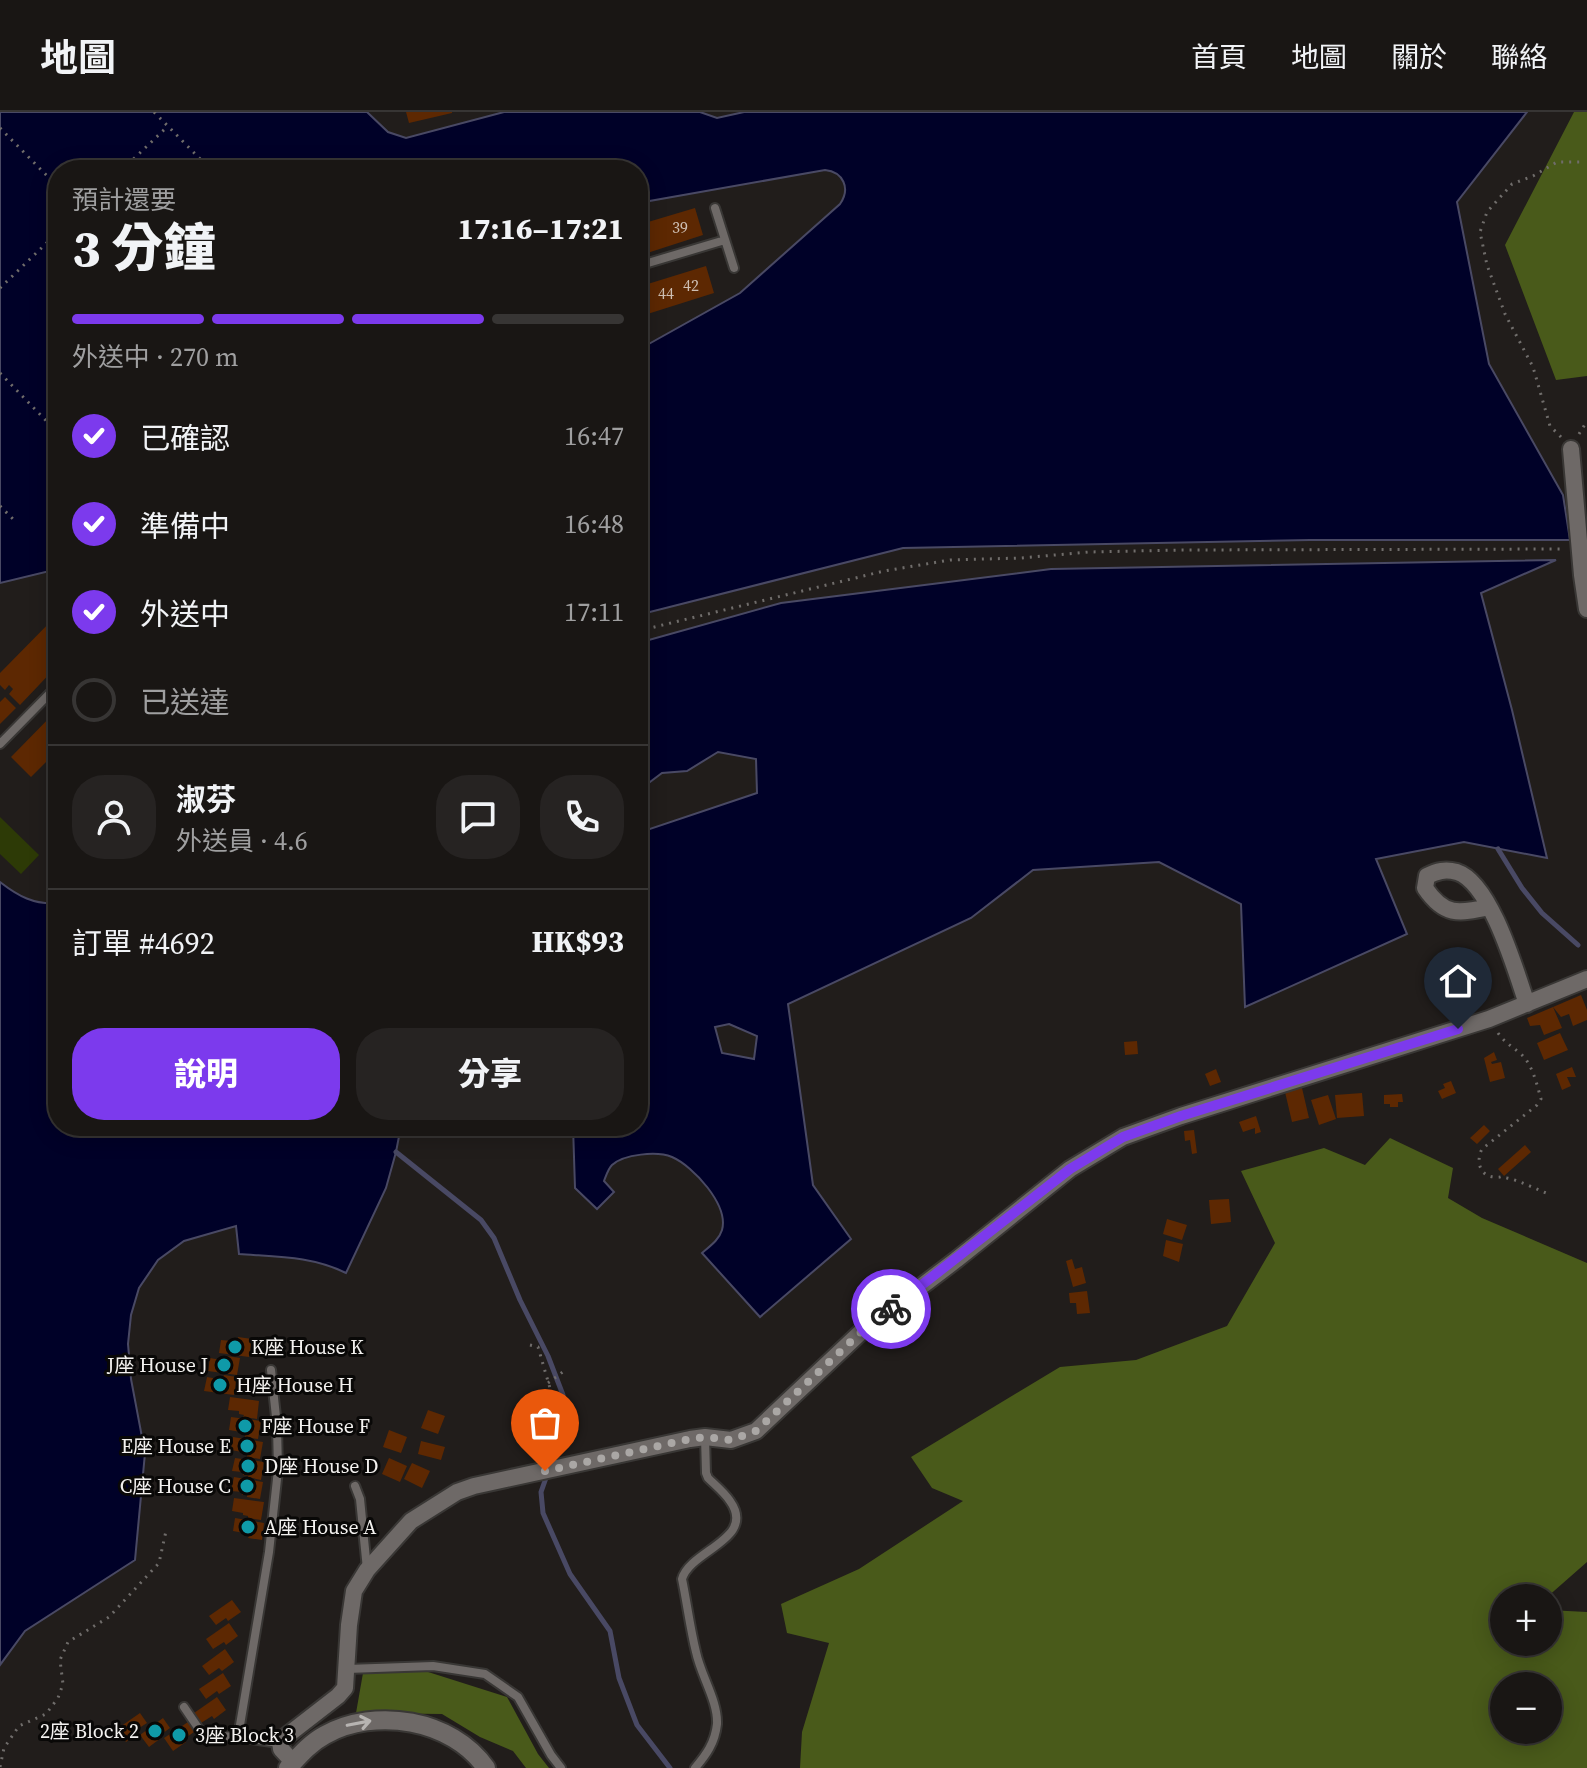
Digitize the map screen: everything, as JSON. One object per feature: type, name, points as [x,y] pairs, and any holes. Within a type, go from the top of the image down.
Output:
[{"type":"street","points":[[1571,449],[1587,609]]},
{"type":"street","points":[[1489,907],[1508,946],[1527,1004]]},
{"type":"street","points":[[486,1768],[469,1749],[437,1730],[409,1722],[383,1720],[347,1726],[325,1735],[310,1746],[293,1766],[279,1743],[345,1688],[354,1591],[367,1570],[411,1521],[457,1492],[474,1486],[626,1452],[705,1437],[731,1440],[756,1431],[860,1333],[1070,1169],[1123,1137],[1489,1019],[1587,979]]},
{"type":"lane","points":[[715,208],[734,268]]},
{"type":"lane","points":[[648,263],[725,240]]},
{"type":"lane","points":[[0,744],[48,695]]},
{"type":"lane","points":[[238,1737],[269,1552],[278,1470],[271,1370]]},
{"type":"lane","points":[[695,1768],[707,1754],[717,1722],[696,1655],[682,1579],[693,1561],[726,1540],[734,1528],[736,1514],[731,1502],[708,1478],[705,1437]]},
{"type":"lane","points":[[355,1486],[360,1499],[367,1570]]},
{"type":"lane","points":[[347,1669],[433,1666],[485,1674],[518,1697],[561,1768]]},
{"type":"lane","points":[[184,1707],[203,1735],[279,1743]]},
{"type":"path","points":[[154,112],[201,160]]},
{"type":"path","points":[[132,160],[168,126]]},
{"type":"path","points":[[0,128],[48,177]]},
{"type":"path","points":[[1571,449],[1550,426],[1533,367],[1505,314],[1487,265],[1480,232],[1487,212],[1512,184],[1557,162],[1581,162]]},
{"type":"path","points":[[0,288],[48,242]]},
{"type":"path","points":[[0,373],[48,423]]},
{"type":"path","points":[[0,506],[13,519]]},
{"type":"path","points":[[648,629],[884,571],[950,560],[1167,550],[1580,549]]},
{"type":"path","points":[[1489,1019],[1504,1042],[1523,1056],[1541,1099],[1482,1149],[1478,1156],[1479,1164],[1483,1173],[1492,1178],[1504,1176],[1549,1194]]},
{"type":"path","points":[[530,1345],[538,1347],[559,1410],[560,1431],[551,1469]]},
{"type":"path","points":[[548,1383],[564,1371]]},
{"type":"path","points":[[0,1767],[4,1748],[19,1726],[46,1714],[58,1698],[63,1684],[60,1660],[68,1642],[109,1617],[159,1563],[166,1531]]},
{"type":"green space","points":[[1574,112],[1587,112],[1587,376],[1556,380],[1505,245]]},
{"type":"green space","points":[[0,817],[39,855],[21,874],[0,854]]},
{"type":"green space","points":[[1390,1138],[1453,1168],[1448,1198],[1482,1218],[1587,1263],[1587,1562],[1562,1584],[1490,1584],[1490,1656],[1562,1656],[1562,1611],[1587,1612],[1587,1768],[800,1768],[802,1732],[829,1643],[787,1633],[781,1604],[859,1569],[963,1501],[932,1488],[911,1457],[1060,1367],[1136,1360],[1227,1326],[1275,1243],[1241,1171],[1324,1148],[1365,1165]]},
{"type":"green space","points":[[425,1671],[507,1697],[549,1768],[526,1768],[513,1751],[480,1737],[442,1714],[356,1713],[363,1673]]},
{"type":"water","points":[[0,112],[367,112],[388,132],[406,138],[504,112],[700,112],[717,118],[744,112],[1527,112],[1457,202],[1489,364],[1563,495],[1570,540],[1310,540],[903,548],[648,612],[648,344],[740,293],[840,204],[845,192],[841,177],[825,170],[648,201],[648,160],[48,160],[48,571],[0,583]]},
{"type":"water","points":[[1556,560],[1481,593],[1547,858],[1464,842],[1376,859],[1407,934],[1245,1007],[1241,904],[1159,862],[1033,870],[971,918],[788,1004],[813,1185],[851,1239],[760,1317],[702,1253],[719,1237],[723,1220],[715,1198],[699,1177],[666,1155],[632,1156],[617,1161],[611,1167],[604,1181],[614,1192],[597,1209],[575,1188],[573,1136],[648,1136],[648,828],[757,793],[756,759],[718,752],[687,771],[662,773],[648,784],[648,640],[781,603],[1051,569]],"holes":[[[729,1024],[757,1036],[754,1059],[722,1053],[715,1027]]]},
{"type":"water","points":[[0,882],[27,898],[48,903],[48,1136],[399,1136],[386,1188],[346,1273],[307,1260],[239,1254],[236,1226],[184,1241],[158,1260],[139,1288],[131,1315],[128,1344],[131,1379],[145,1453],[135,1560],[25,1631],[0,1665]]},
{"type":"building","points":[[406,112],[452,112],[452,113],[409,123]]},
{"type":"building","points":[[695,208],[703,235],[648,253],[648,222]]},
{"type":"building","points":[[706,266],[714,293],[648,314],[648,284]]},
{"type":"building","points":[[48,624],[48,676],[20,705],[9,694],[13,689],[9,685],[5,690],[0,685],[0,673]]},
{"type":"building","points":[[5,697],[16,708],[0,724],[0,702]]},
{"type":"building","points":[[48,719],[48,760],[31,777],[11,757]]},
{"type":"building","points":[[1581,995],[1587,1020],[1573,1026],[1569,1014],[1561,1017],[1553,1007]]},
{"type":"building","points":[[1553,1007],[1562,1028],[1544,1035],[1540,1025],[1530,1026],[1527,1018]]},
{"type":"building","points":[[1560,1033],[1568,1050],[1544,1060],[1537,1043]]},
{"type":"building","points":[[1137,1041],[1138,1054],[1125,1055],[1124,1042]]},
{"type":"building","points":[[1494,1052],[1497,1060],[1491,1062],[1501,1062],[1505,1078],[1490,1082],[1484,1058]]},
{"type":"building","points":[[1572,1067],[1576,1077],[1567,1077],[1571,1086],[1562,1090],[1556,1074]]},
{"type":"building","points":[[1216,1069],[1221,1082],[1210,1086],[1205,1074]]},
{"type":"building","points":[[1451,1081],[1456,1093],[1442,1099],[1438,1091],[1445,1088],[1443,1084]]},
{"type":"building","points":[[1302,1088],[1309,1118],[1292,1122],[1285,1092]]},
{"type":"building","points":[[1362,1093],[1364,1116],[1337,1118],[1335,1095]]},
{"type":"building","points":[[1402,1094],[1403,1102],[1398,1102],[1398,1107],[1384,1104],[1384,1095]]},
{"type":"building","points":[[1328,1095],[1336,1119],[1319,1125],[1311,1100]]},
{"type":"building","points":[[1256,1116],[1261,1132],[1255,1134],[1255,1128],[1243,1132],[1239,1122]]},
{"type":"building","points":[[1484,1125],[1490,1131],[1477,1144],[1470,1138]]},
{"type":"building","points":[[1194,1130],[1197,1153],[1192,1154],[1190,1140],[1185,1141],[1184,1131]]},
{"type":"building","points":[[1525,1145],[1531,1152],[1504,1176],[1498,1169]]},
{"type":"building","points":[[1229,1199],[1231,1222],[1211,1224],[1209,1200]]},
{"type":"building","points":[[1167,1219],[1187,1225],[1182,1240],[1163,1234]]},
{"type":"building","points":[[1166,1240],[1183,1244],[1179,1262],[1163,1256]]},
{"type":"building","points":[[1072,1259],[1075,1269],[1082,1267],[1086,1283],[1073,1287],[1066,1261]]},
{"type":"building","points":[[1087,1291],[1090,1313],[1077,1314],[1076,1303],[1070,1303],[1069,1293]]},
{"type":"building","name":"K座 House K","points":[[238,1337],[252,1339],[249,1357],[219,1353],[221,1340],[232,1341]]},
{"type":"building","name":"J座 House J","points":[[221,1357],[240,1358],[237,1375],[208,1371],[210,1358],[221,1360]]},
{"type":"building","name":"H座 House H","points":[[224,1375],[237,1377],[234,1395],[204,1391],[207,1377],[218,1379]]},
{"type":"building","points":[[230,1397],[259,1401],[257,1419],[228,1410]]},
{"type":"building","points":[[428,1410],[445,1416],[438,1434],[421,1428]]},
{"type":"building","name":"F座 House F","points":[[231,1417],[261,1421],[258,1439],[229,1430]]},
{"type":"building","points":[[389,1430],[407,1437],[401,1453],[383,1447]]},
{"type":"building","name":"E座 House E","points":[[233,1437],[263,1442],[260,1459],[231,1450]]},
{"type":"building","points":[[421,1441],[445,1447],[441,1460],[418,1454]]},
{"type":"building","name":"D座 House D","points":[[235,1458],[264,1462],[261,1480],[232,1471]]},
{"type":"building","points":[[389,1458],[407,1466],[400,1482],[382,1474]]},
{"type":"building","points":[[412,1463],[430,1471],[422,1488],[404,1479]]},
{"type":"building","name":"C座 House C","points":[[234,1477],[263,1482],[260,1499],[231,1491]]},
{"type":"building","points":[[234,1498],[264,1502],[261,1520],[232,1511]]},
{"type":"building","name":"A座 House A","points":[[235,1518],[264,1523],[262,1540],[233,1531]]},
{"type":"building","points":[[232,1600],[241,1612],[216,1625],[209,1616]]},
{"type":"building","points":[[229,1623],[238,1636],[226,1645],[224,1642],[213,1649],[206,1639]]},
{"type":"building","points":[[225,1649],[234,1662],[222,1671],[219,1668],[209,1675],[202,1666]]},
{"type":"building","points":[[223,1673],[231,1686],[206,1699],[199,1689]]},
{"type":"building","points":[[217,1697],[226,1710],[214,1719],[212,1716],[201,1723],[194,1713]]},
{"type":"building","points":[[140,1713],[147,1723],[126,1742],[117,1729]]},
{"type":"building","name":"2座 Block 2","points":[[163,1718],[170,1728],[149,1747],[140,1735]]},
{"type":"building","name":"3座 Block 3","points":[[188,1722],[194,1732],[173,1751],[164,1738]]},
{"type":"waterway","points":[[1498,849],[1542,913],[1578,945]]},
{"type":"waterway","points":[[396,1152],[481,1220],[494,1238],[563,1395],[565,1429],[551,1466]]},
{"type":"waterway","points":[[547,1475],[541,1492],[543,1513],[570,1574],[610,1631],[619,1678],[637,1725],[670,1768]]},
{"type":"way so far","points":[[545,1471],[690,1439],[731,1440],[756,1431],[860,1333],[891,1309]]},
{"type":"place","name":"K座 House K","points":[[235,1347]]},
{"type":"place","name":"J座 House J","points":[[224,1365]]},
{"type":"place","name":"H座 House H","points":[[220,1385]]},
{"type":"place","name":"F座 House F","points":[[245,1426]]},
{"type":"place","name":"E座 House E","points":[[247,1446]]},
{"type":"place","name":"D座 House D","points":[[248,1466]]},
{"type":"place","name":"C座 House C","points":[[247,1486]]},
{"type":"place","name":"A座 House A","points":[[248,1527]]},
{"type":"place","name":"2座 Block 2","points":[[155,1731]]},
{"type":"place","name":"3座 Block 3","points":[[179,1735]]},
{"type":"route","points":[[891,1309],[1070,1169],[1123,1137],[1458,1029]]}]
